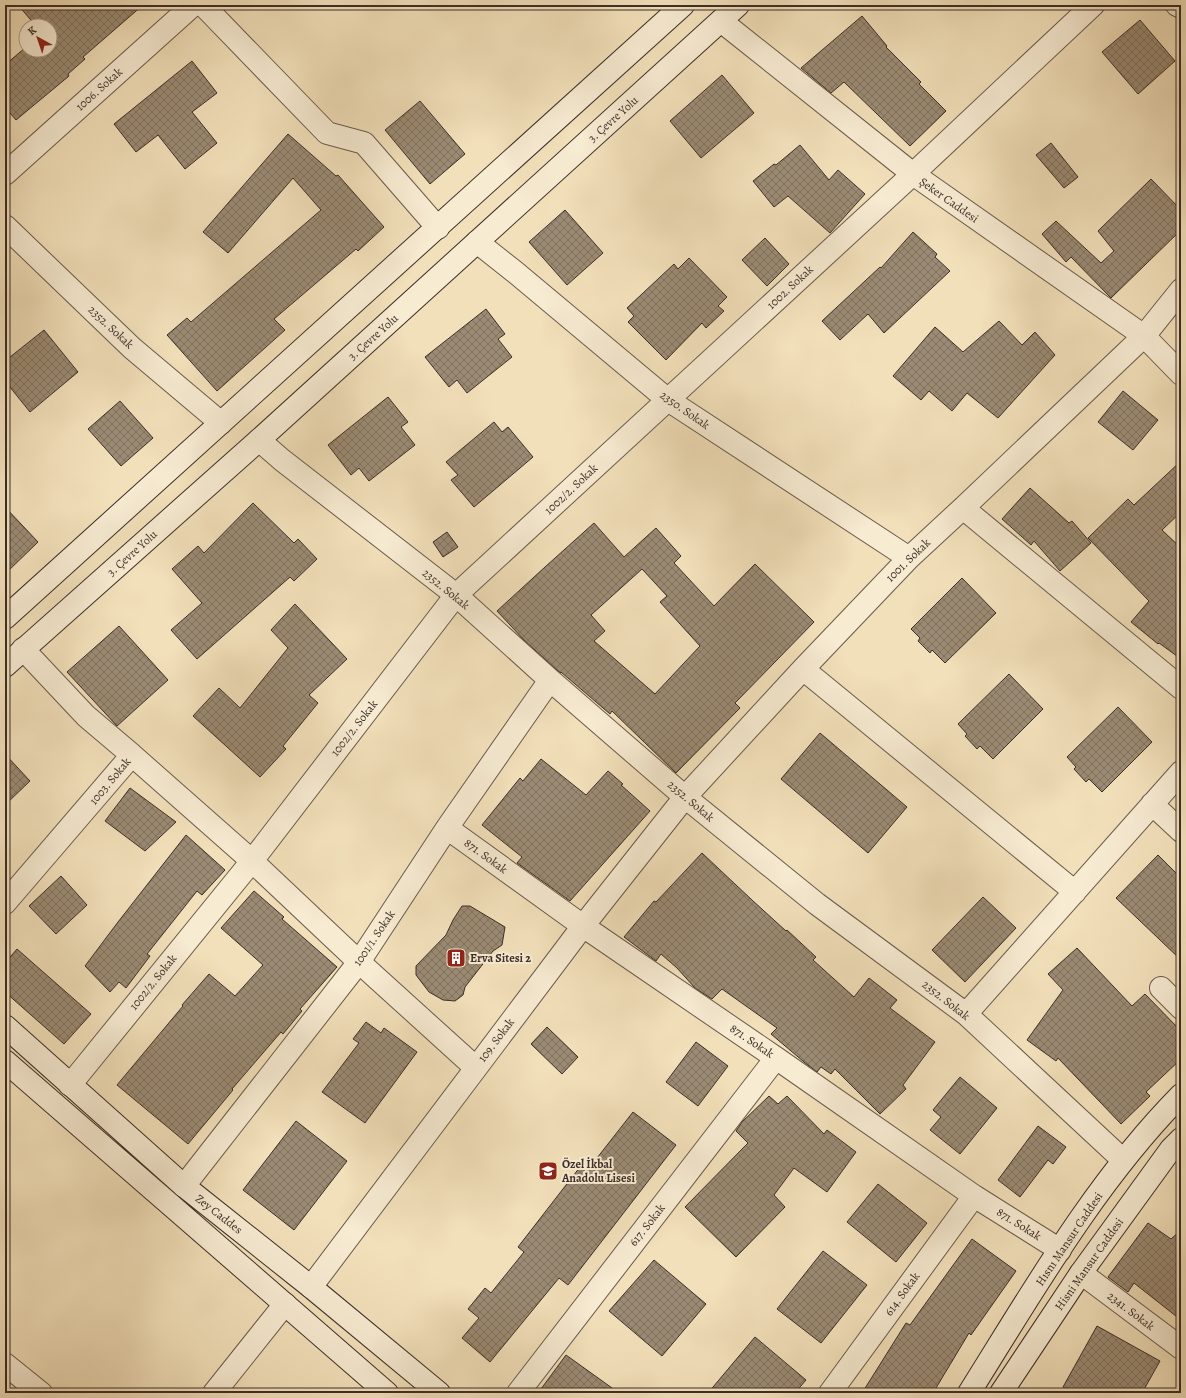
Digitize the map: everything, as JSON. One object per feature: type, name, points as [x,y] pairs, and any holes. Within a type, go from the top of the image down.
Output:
[{"type":"street","name":"1006. Sokak","points":[[5,174],[193,5]]},
{"type":"street","points":[[203,5],[327,133],[364,143],[438,228]]},
{"type":"street","points":[[7,611],[438,228],[683,5]]},
{"type":"street","name":"3. Çevre Yolu","points":[[5,666],[259,440],[738,5]]},
{"type":"street","name":"1002. Sokak","points":[[668,400],[913,174],[1093,5]]},
{"type":"street","points":[[1177,5],[1181,7]]},
{"type":"street","name":"Şeker Caddesi","points":[[720,21],[913,174],[1144,336],[1181,374]]},
{"type":"street","name":"2352. Sokak","points":[[5,226],[132,348],[221,422]]},
{"type":"street","name":"2350. Sokak","points":[[477,242],[668,400],[909,558]]},
{"type":"street","name":"1001. Sokak","points":[[685,797],[803,669],[909,558],[1144,336],[1181,290]]},
{"type":"street","name":"1002/2. Sokak","points":[[70,1085],[252,861],[456,595],[668,400]]},
{"type":"street","name":"2352. Sokak","points":[[259,440],[282,460],[456,595],[550,680],[685,797],[818,904],[966,1014],[1123,1160]]},
{"type":"street","points":[[963,508],[1181,688]]},
{"type":"street","name":"1003. Sokak","points":[[5,903],[132,755],[86,716],[23,649]]},
{"type":"street","points":[[803,669],[1075,892]]},
{"type":"street","name":"1001/1. Sokak","points":[[184,1186],[359,962],[447,828],[550,680]]},
{"type":"street","points":[[132,755],[252,861],[359,962],[476,1068]]},
{"type":"street","points":[[966,1014],[1181,772]]},
{"type":"street","name":"109. Sokak","points":[[311,1287],[583,926],[685,797]]},
{"type":"street","points":[[1152,804],[1181,831]]},
{"type":"street","name":"871. Sokak","points":[[447,828],[583,926],[974,1196],[1060,1250]]},
{"type":"street","points":[[1161,988],[1181,1008]]},
{"type":"street","name":"Zey Caddes","points":[[5,1026],[184,1186],[311,1287],[439,1393]]},
{"type":"street","name":"617. Sokak","points":[[518,1393],[776,1058]]},
{"type":"street","name":"Zey Caddes","points":[[5,1060],[387,1393]]},
{"type":"street","name":"Hısnı Mansur Caddesi","points":[[969,1393],[1060,1250],[1123,1160],[1181,1095]]},
{"type":"street","name":"Hisni Mansur Caddesi","points":[[1002,1393],[1081,1274],[1178,1148]]},
{"type":"street","name":"614. Sokak","points":[[830,1393],[974,1196]]},
{"type":"street","name":"2341. Sokak","points":[[1081,1274],[1181,1348]]},
{"type":"street","points":[[214,1393],[285,1304]]},
{"type":"street","points":[[5,1364],[41,1393]]},
{"type":"building","points":[[18,5],[143,5],[83,57],[85,59],[68,74],[69,76],[16,120],[5,107],[5,65],[18,54],[18,58],[58,58],[58,18],[29,18]]},
{"type":"building","points":[[862,16],[887,46],[886,47],[921,82],[919,84],[946,111],[910,146],[844,82],[831,93],[801,68]]},
{"type":"building","points":[[1140,20],[1175,61],[1138,94],[1102,52]]},
{"type":"building","points":[[192,61],[217,93],[192,112],[217,143],[185,169],[158,135],[136,152],[114,124]]},
{"type":"building","points":[[722,75],[754,113],[701,158],[670,121]]},
{"type":"building","points":[[420,101],[465,154],[430,184],[385,130]]},
{"type":"building","points":[[288,134],[336,176],[338,175],[384,227],[358,251],[356,249],[274,319],[285,330],[217,391],[167,335],[187,318],[191,322],[321,210],[293,178],[228,253],[203,232]]},
{"type":"building","points":[[1051,143],[1078,177],[1064,188],[1036,155]]},
{"type":"building","points":[[800,145],[829,180],[838,170],[865,194],[830,233],[788,196],[774,207],[753,181],[774,164],[776,165]]},
{"type":"building","points":[[1151,179],[1181,210],[1181,230],[1111,298],[1071,257],[1066,262],[1042,234],[1056,221],[1101,263],[1114,251],[1098,231]]},
{"type":"building","points":[[565,210],[603,253],[567,285],[529,242]]},
{"type":"building","points":[[913,232],[937,254],[935,257],[950,271],[884,333],[868,314],[840,340],[822,321],[880,267],[881,268]]},
{"type":"building","points":[[765,238],[789,264],[767,286],[742,260]]},
{"type":"building","points":[[689,258],[727,297],[718,306],[724,311],[706,328],[702,323],[666,360],[628,322],[634,316],[627,308],[674,264],[678,269]]},
{"type":"building","points":[[486,309],[505,334],[498,339],[512,357],[467,393],[457,380],[449,387],[425,357]]},
{"type":"building","points":[[999,321],[1022,345],[1035,332],[1055,355],[998,418],[967,393],[952,411],[929,391],[921,400],[893,376],[935,327],[963,352]]},
{"type":"building","points":[[44,330],[78,372],[30,412],[5,381],[5,361]]},
{"type":"building","points":[[1123,391],[1158,420],[1133,450],[1098,422]]},
{"type":"building","points":[[388,397],[408,422],[401,427],[415,445],[369,481],[359,468],[351,475],[328,445]]},
{"type":"building","points":[[120,401],[153,438],[121,466],[88,429]]},
{"type":"building","points":[[494,422],[502,432],[508,427],[533,457],[474,507],[451,480],[458,475],[446,462]]},
{"type":"building","points":[[1181,461],[1181,512],[1162,530],[1181,548],[1181,659],[1159,643],[1158,644],[1131,622],[1149,601],[1088,538],[1128,499],[1134,505]]},
{"type":"building","points":[[1030,488],[1069,523],[1072,521],[1091,543],[1060,571],[1034,541],[1031,545],[1002,519]]},
{"type":"building","points":[[253,503],[294,543],[298,539],[317,559],[294,581],[290,577],[197,659],[171,630],[202,603],[172,569],[198,546],[204,553]]},
{"type":"building","points":[[5,507],[38,542],[5,574]]},
{"type":"building","points":[[594,523],[624,557],[656,528],[681,556],[674,563],[714,606],[755,564],[814,622],[735,703],[740,708],[676,773],[612,711],[610,714],[558,671],[524,640],[497,611]],"holes":[[[642,569],[667,596],[660,602],[700,646],[655,694],[594,641],[605,631],[591,615]]]},
{"type":"building","points":[[447,532],[458,547],[443,557],[433,542]]},
{"type":"building","points":[[962,578],[996,613],[945,663],[932,650],[930,653],[918,641],[920,638],[911,629]]},
{"type":"building","points":[[295,604],[347,659],[309,695],[318,703],[283,746],[286,749],[260,777],[193,716],[219,688],[240,708],[288,648],[271,630]]},
{"type":"building","points":[[119,626],[168,680],[117,726],[67,672]]},
{"type":"building","points":[[1009,674],[1043,709],[993,759],[980,746],[977,749],[965,736],[967,734],[958,724]]},
{"type":"building","points":[[1118,707],[1152,742],[1102,792],[1089,779],[1086,782],[1074,769],[1076,767],[1067,757]]},
{"type":"building","points":[[820,733],[907,807],[868,853],[781,779]]},
{"type":"building","points":[[5,754],[30,781],[5,805]]},
{"type":"building","points":[[541,759],[586,795],[608,771],[650,811],[570,901],[517,863],[522,857],[482,825],[520,778],[523,781]]},
{"type":"building","points":[[130,788],[176,822],[145,851],[105,821]]},
{"type":"building","points":[[186,835],[225,870],[202,895],[197,891],[147,954],[150,956],[126,988],[119,982],[110,992],[85,966]]},
{"type":"building","points":[[702,853],[816,957],[813,960],[854,997],[869,978],[897,1000],[890,1008],[935,1042],[903,1085],[906,1089],[880,1114],[835,1069],[831,1074],[821,1067],[817,1072],[771,1034],[777,1028],[722,989],[712,999],[695,988],[677,968],[661,954],[656,961],[624,937],[654,901],[656,902]]},
{"type":"building","points":[[1158,855],[1181,878],[1181,960],[1116,898]]},
{"type":"building","points":[[61,876],[87,905],[56,934],[29,906]]},
{"type":"building","points":[[254,891],[284,917],[282,919],[337,967],[300,1009],[302,1011],[283,1034],[281,1032],[232,1089],[233,1090],[188,1144],[117,1085],[209,974],[235,996],[263,965],[221,928]]},
{"type":"building","points":[[983,897],[1016,928],[965,982],[932,950]]},
{"type":"building","name":"Erva Sitesi 2","points":[[462,906],[470,906],[505,927],[502,945],[493,951],[465,987],[463,995],[455,1001],[443,1000],[429,992],[416,975],[416,966],[446,935]]},
{"type":"building","points":[[1077,948],[1132,1006],[1145,994],[1181,1031],[1181,1059],[1146,1092],[1150,1096],[1121,1124],[1058,1058],[1056,1061],[1027,1040],[1063,990],[1048,974]]},
{"type":"building","points":[[17,949],[91,1014],[64,1044],[5,992],[5,963]]},
{"type":"building","points":[[366,1022],[381,1033],[384,1028],[417,1052],[365,1123],[322,1092],[359,1043],[353,1039]]},
{"type":"building","points":[[547,1027],[578,1057],[562,1074],[531,1044]]},
{"type":"building","points":[[696,1042],[728,1066],[698,1106],[666,1082]]},
{"type":"building","points":[[960,1077],[997,1108],[960,1154],[930,1130],[941,1117],[933,1110]]},
{"type":"building","points":[[769,1096],[778,1104],[787,1096],[824,1134],[827,1130],[856,1152],[827,1192],[794,1168],[774,1195],[785,1207],[736,1257],[685,1207],[748,1143],[736,1131],[742,1122]]},
{"type":"building","points":[[633,1112],[676,1145],[568,1285],[559,1278],[490,1362],[462,1338],[479,1318],[468,1309],[485,1288],[491,1293],[524,1252],[518,1247],[580,1167],[586,1172]]},
{"type":"building","points":[[296,1121],[347,1161],[294,1230],[243,1190]]},
{"type":"building","points":[[1038,1126],[1066,1147],[1053,1164],[1048,1160],[1020,1197],[998,1180]]},
{"type":"building","points":[[878,1184],[927,1223],[896,1262],[847,1222]]},
{"type":"building","points":[[1148,1223],[1171,1239],[1181,1230],[1181,1320],[1134,1283],[1128,1292],[1108,1277]]},
{"type":"building","points":[[972,1239],[1016,1271],[971,1335],[969,1333],[933,1393],[862,1393],[906,1323],[910,1325]]},
{"type":"building","points":[[823,1251],[867,1285],[821,1343],[777,1309]]},
{"type":"building","points":[[654,1260],[706,1304],[662,1356],[609,1311]]},
{"type":"building","points":[[1097,1326],[1160,1361],[1142,1393],[1074,1393],[1063,1387]]},
{"type":"building","points":[[755,1337],[806,1380],[795,1393],[708,1393]]},
{"type":"building","points":[[566,1355],[619,1393],[538,1393]]},
{"type":"place","name":"Erva Sitesi 2","points":[[456,958]]},
{"type":"place","name":"Özel İkbal Anadolu Lisesi","points":[[548,1171]]}]
